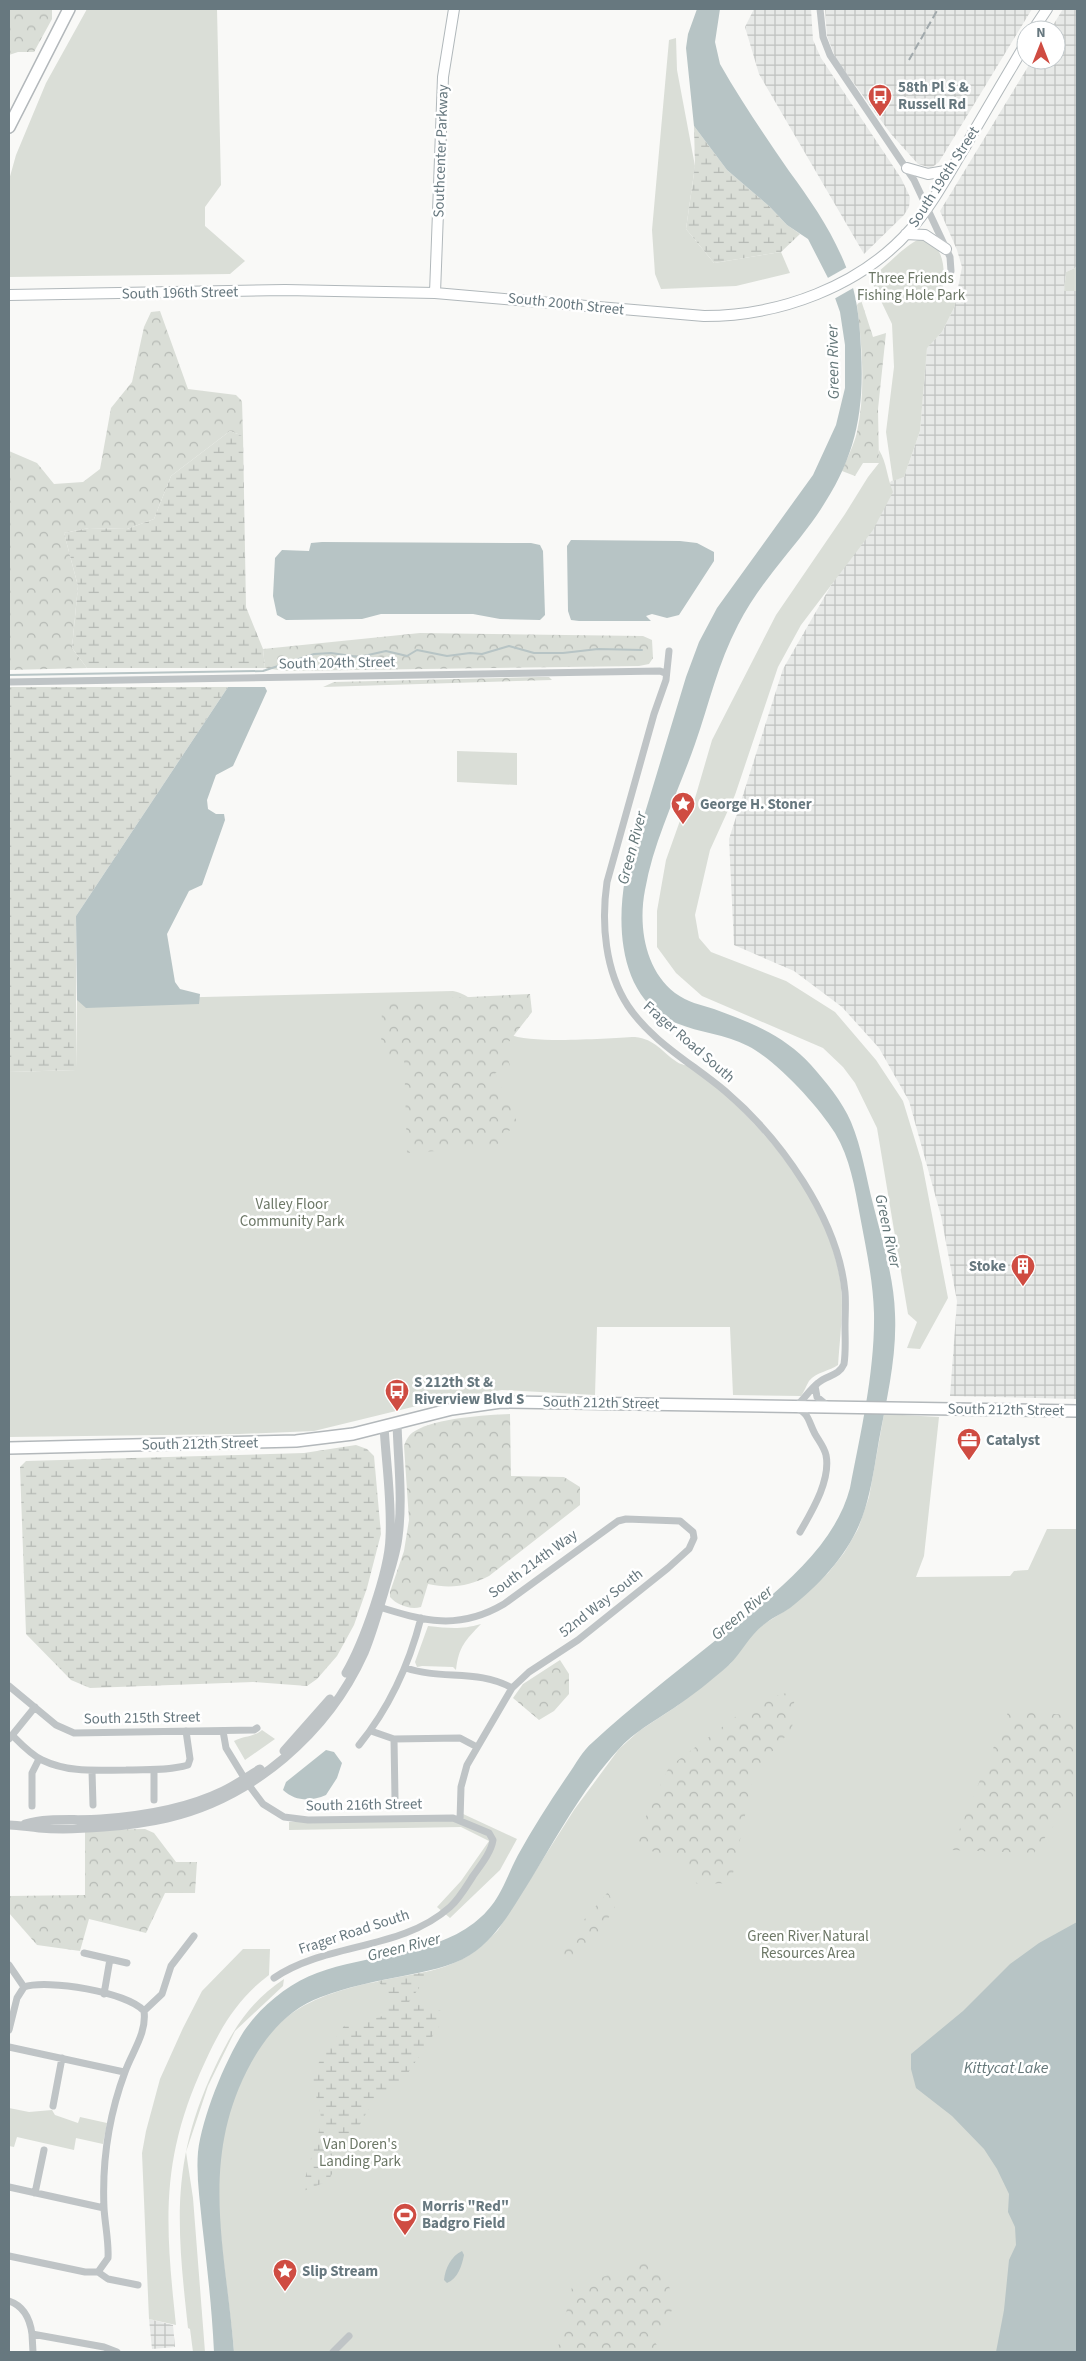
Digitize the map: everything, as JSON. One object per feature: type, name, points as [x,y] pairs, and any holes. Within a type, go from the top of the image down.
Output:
[{"type":"main road","points":[[9,128],[69,9]]},
{"type":"main road","name":"Southcenter Parkway","points":[[435,293],[444,77],[454,9]]},
{"type":"main road","points":[[1040,20],[1047,9]]},
{"type":"main road","name":"South 196th Street","points":[[778,307],[817,294],[869,265],[906,234],[927,207],[951,170],[1016,60]]},
{"type":"main road","points":[[907,168],[928,174],[951,170]]},
{"type":"main road","points":[[906,234],[925,235],[946,248]]},
{"type":"main road","name":"South 200th Street","points":[[352,291],[435,293],[704,316],[745,314],[778,307]]},
{"type":"main road","name":"South 196th Street","points":[[9,295],[352,291]]},
{"type":"main road","name":"South 212th Street","points":[[9,1448],[296,1441],[326,1438],[452,1409],[501,1402],[1077,1411]]},
{"type":"street","points":[[820,9],[823,37],[830,55],[907,168],[927,207],[946,248],[951,264],[949,280]]},
{"type":"street","name":"Frager Road South","points":[[669,651],[665,673],[666,680],[643,752],[607,882],[604,907],[608,956],[618,988],[632,1012],[677,1054],[726,1092],[764,1130],[800,1174],[822,1214],[838,1257],[845,1291],[845,1353],[841,1370],[815,1386],[795,1407]]},
{"type":"street","name":"South 204th Street","points":[[9,682],[640,671],[660,671],[665,673]]},
{"type":"street","points":[[812,1422],[818,1412],[829,1407],[818,1397],[815,1386]]},
{"type":"street","points":[[795,1407],[805,1413],[812,1422],[815,1433],[825,1452],[826,1465],[814,1505],[800,1532]]},
{"type":"street","points":[[9,1825],[39,1820],[141,1819],[207,1797],[246,1781],[282,1754],[324,1707],[349,1669],[377,1606],[393,1561],[400,1519],[396,1423]]},
{"type":"street","points":[[377,1606],[390,1540],[384,1426]]},
{"type":"street","name":"South 214th Way","points":[[377,1606],[420,1618],[451,1622],[467,1620],[487,1614],[504,1604],[611,1524],[618,1521],[626,1519],[680,1521],[693,1532]]},
{"type":"street","name":"52nd Way South","points":[[460,1820],[462,1778],[477,1747],[512,1688],[529,1672],[578,1640],[668,1568],[689,1549],[694,1538],[693,1532]]},
{"type":"street","points":[[359,1745],[388,1705],[406,1668],[420,1618]]},
{"type":"street","points":[[406,1668],[420,1673],[486,1677],[512,1688]]},
{"type":"street","name":"South 215th Street","points":[[9,1686],[56,1725],[74,1732],[223,1731],[254,1730],[257,1728]]},
{"type":"street","points":[[35,1707],[10,1737],[39,1758],[60,1767],[92,1771],[154,1770],[188,1765],[190,1759],[186,1731]]},
{"type":"street","name":"South 216th Street","points":[[223,1731],[226,1748],[246,1781],[263,1804],[275,1813],[291,1819],[445,1817],[460,1820],[489,1833],[494,1840]]},
{"type":"street","points":[[371,1731],[394,1739],[460,1738],[477,1747]]},
{"type":"street","points":[[394,1739],[395,1798]]},
{"type":"street","points":[[32,1806],[32,1773],[39,1758]]},
{"type":"street","points":[[154,1770],[154,1800]]},
{"type":"street","points":[[92,1771],[93,1805]]},
{"type":"street","name":"Frager Road South","points":[[274,1978],[287,1969],[320,1956],[381,1941],[433,1918],[450,1907],[458,1898],[484,1860],[494,1840]]},
{"type":"street","points":[[98,2272],[108,2258],[104,2208],[106,2149],[124,2072],[144,2030],[144,2011],[162,1994],[171,1966],[194,1936]]},
{"type":"street","points":[[84,1953],[127,1963]]},
{"type":"street","points":[[104,1994],[110,1959]]},
{"type":"street","points":[[9,1965],[24,1987]]},
{"type":"street","points":[[9,2030],[11,2013],[17,1998],[24,1987],[33,1984],[52,1985],[129,2000],[144,2011]]},
{"type":"street","points":[[9,2047],[124,2072]]},
{"type":"street","points":[[53,2106],[62,2058]]},
{"type":"street","points":[[35,2193],[44,2150]]},
{"type":"street","points":[[9,2187],[104,2208]]},
{"type":"street","points":[[9,2256],[85,2272],[98,2272],[108,2279],[138,2285]]},
{"type":"street","points":[[9,2302],[21,2308],[27,2315],[32,2334],[33,2352]]},
{"type":"street","points":[[32,2334],[104,2347],[116,2352]]},
{"type":"street","points":[[333,2352],[349,2336]]},
{"type":"shaded area","points":[[754,9],[811,9],[813,40],[821,58],[901,178],[910,197],[909,207],[904,215],[864,254],[759,74],[745,27]]},
{"type":"shaded area","points":[[825,9],[1032,9],[1025,20],[1016,20],[1016,35],[939,162],[931,168],[918,164],[891,134],[836,59],[827,36]]},
{"type":"shaded area","points":[[1063,9],[1077,9],[1077,267],[1066,272],[1064,291],[1077,291],[1077,1399],[950,1396],[957,1301],[941,1216],[909,1101],[879,1048],[842,1007],[794,971],[734,945],[729,839],[783,669],[891,481],[904,477],[920,431],[927,347],[942,332],[954,308],[962,267],[957,250],[940,211],[1026,70],[1066,70],[1066,20],[1056,20]]},
{"type":"shaded area","points":[[149,2319],[173,2325],[175,2347],[152,2349]]},
{"type":"green space","points":[[9,9],[52,9],[52,19],[34,52],[18,52],[9,55]]},
{"type":"green space","points":[[87,9],[217,9],[221,185],[205,207],[205,226],[245,261],[230,274],[9,277],[9,180],[16,155],[46,83]]},
{"type":"green space","points":[[676,38],[677,70],[695,166],[686,229],[714,263],[781,252],[790,273],[736,286],[661,289],[655,274],[652,230],[669,40]]},
{"type":"green space","points":[[694,126],[727,170],[770,207],[787,225],[800,234],[781,252],[714,263],[686,229],[695,166]]},
{"type":"green space","name":"Three Friends Fishing Hole Park","points":[[918,240],[927,241],[939,251],[942,258],[944,275],[942,291],[958,293],[954,308],[942,332],[927,348],[920,431],[904,477],[893,481],[886,432],[894,367],[892,324],[870,278]]},
{"type":"green space","points":[[1077,267],[1077,291],[1064,291],[1066,272]]},
{"type":"green space","points":[[861,300],[873,337],[886,333],[878,409],[879,463],[863,463],[855,476],[842,471],[856,437],[862,401],[862,368],[857,305]]},
{"type":"green space","points":[[160,311],[188,389],[236,395],[242,401],[243,436],[230,431],[171,476],[154,519],[127,529],[89,528],[64,533],[78,586],[72,648],[87,668],[9,670],[9,451],[37,463],[54,484],[83,482],[100,469],[111,408],[132,382],[144,327],[151,312]]},
{"type":"green space","points":[[230,431],[243,436],[246,607],[263,649],[265,668],[87,668],[72,648],[78,586],[64,533],[89,528],[127,529],[154,519],[171,476]]},
{"type":"green space","points":[[879,450],[884,460],[893,492],[873,530],[801,625],[778,667],[735,795],[710,850],[695,915],[699,938],[711,952],[786,981],[835,1012],[876,1060],[903,1101],[922,1163],[948,1298],[920,1349],[907,1348],[917,1322],[908,1314],[877,1128],[855,1083],[843,1067],[823,1048],[702,996],[676,973],[657,947],[657,911],[666,860],[682,815],[691,812],[712,740],[776,615],[879,463]]},
{"type":"green space","points":[[420,633],[643,636],[652,640],[653,658],[649,664],[639,666],[285,671],[265,668],[263,649]]},
{"type":"green space","points":[[549,677],[552,680],[323,687],[334,682]]},
{"type":"green space","points":[[9,687],[228,687],[76,916],[76,1070],[9,1072]]},
{"type":"green space","points":[[457,751],[517,753],[517,785],[457,782]]},
{"type":"green space","name":"Valley Floor Community Park","points":[[453,991],[470,999],[492,1023],[506,1033],[517,1037],[568,1040],[635,1037],[648,1040],[679,1063],[689,1066],[709,1079],[725,1094],[785,1160],[800,1181],[824,1225],[833,1249],[841,1284],[838,1365],[812,1378],[801,1396],[733,1395],[730,1327],[597,1327],[595,1395],[502,1390],[433,1402],[314,1431],[239,1434],[9,1437],[9,1072],[76,1070],[77,1000]]},
{"type":"green space","points":[[530,994],[532,1012],[505,1047],[511,1070],[495,1073],[517,1122],[495,1147],[407,1153],[404,1056],[381,1054],[382,1004],[390,1001]]},
{"type":"green space","points":[[510,1414],[511,1476],[564,1477],[580,1487],[580,1505],[489,1576],[460,1586],[428,1584],[421,1607],[408,1607],[396,1602],[390,1597],[390,1592],[404,1551],[409,1520],[404,1446],[408,1437],[424,1427],[448,1420]]},
{"type":"green space","name":"Green River Natural Resources Area","points":[[884,1414],[939,1417],[924,1556],[916,1577],[1010,1576],[1014,1571],[1028,1570],[1047,1529],[1077,1529],[1077,2352],[234,2352],[219,2208],[221,2150],[226,2122],[232,2103],[245,2073],[265,2040],[288,2016],[317,1999],[353,1987],[440,1968],[466,1957],[483,1945],[498,1930],[574,1810],[619,1749],[639,1731],[677,1706],[730,1664],[751,1635],[764,1624],[788,1609],[828,1573],[844,1553],[858,1529],[869,1497]]},
{"type":"green space","points":[[356,1445],[367,1449],[374,1456],[381,1534],[367,1588],[354,1625],[337,1656],[317,1679],[307,1686],[253,1682],[90,1688],[71,1680],[26,1634],[20,1467],[26,1461],[304,1453]]},
{"type":"green space","points":[[481,1624],[461,1649],[456,1670],[453,1667],[417,1667],[415,1662],[428,1626],[461,1628]]},
{"type":"green space","points":[[560,1660],[569,1674],[569,1694],[554,1711],[539,1720],[513,1698],[523,1684]]},
{"type":"green space","points":[[795,1691],[792,1729],[754,1772],[731,1883],[697,1884],[682,1859],[632,1846],[669,1767],[758,1700]]},
{"type":"green space","points":[[1009,1710],[1077,1716],[1077,1798],[1074,1797],[1034,1853],[951,1850]]},
{"type":"green space","points":[[262,1730],[275,1739],[245,1760],[234,1741],[256,1734]]},
{"type":"green space","points":[[461,1813],[517,1839],[500,1870],[450,1918],[437,1907],[461,1881],[489,1841],[461,1827],[289,1830],[289,1822],[460,1818]]},
{"type":"green space","points":[[145,1829],[154,1833],[176,1862],[197,1862],[195,1893],[165,1893],[146,1933],[89,1919],[80,1951],[37,1945],[9,1913],[9,1896],[85,1895],[85,1830]]},
{"type":"green space","points":[[608,1892],[615,1907],[588,1952],[559,1959],[551,1958]]},
{"type":"green space","points":[[243,1949],[270,1949],[269,1975],[239,2003],[217,2037],[190,2097],[173,2161],[168,2222],[176,2325],[149,2319],[142,2153],[160,2079],[183,2028],[202,1991]]},
{"type":"green space","points":[[431,1971],[409,2002],[448,2013],[396,2091],[376,2096],[328,2181],[301,2192],[322,2121],[311,2074],[344,2026],[383,2016],[394,2001],[378,1981]]},
{"type":"green space","points":[[284,1979],[283,1986],[235,2031],[208,2086],[187,2149],[200,2101],[228,2041],[251,2007]]},
{"type":"green space","points":[[9,2108],[29,2112],[52,2110],[55,2115],[78,2123],[80,2117],[107,2123],[103,2144],[76,2138],[74,2150],[17,2137],[14,2147],[9,2146]]},
{"type":"green space","points":[[186,2153],[193,2198],[205,2352],[193,2352],[184,2292],[181,2258],[180,2195]]},
{"type":"green space","points":[[660,2258],[675,2305],[654,2341],[662,2352],[557,2352],[572,2287]]},
{"type":"water","points":[[697,9],[720,9],[715,42],[720,64],[753,118],[816,210],[846,266],[858,315],[862,375],[861,398],[853,440],[847,461],[838,481],[812,522],[754,598],[731,639],[695,744],[654,853],[643,904],[644,932],[650,960],[665,983],[675,993],[689,1001],[754,1025],[790,1046],[811,1065],[828,1085],[851,1122],[861,1152],[887,1259],[895,1314],[891,1377],[871,1483],[860,1524],[845,1551],[825,1576],[790,1608],[760,1628],[734,1660],[702,1688],[637,1732],[618,1750],[582,1796],[518,1900],[489,1940],[470,1955],[446,1966],[351,1987],[310,2002],[289,2015],[264,2042],[251,2063],[235,2099],[225,2135],[220,2170],[220,2205],[234,2352],[214,2352],[198,2188],[198,2152],[204,2123],[215,2090],[244,2031],[258,2013],[276,1997],[306,1977],[336,1967],[418,1949],[438,1942],[456,1934],[483,1915],[501,1892],[518,1855],[586,1749],[636,1704],[752,1612],[793,1575],[812,1556],[828,1534],[841,1512],[850,1488],[870,1379],[874,1313],[867,1252],[854,1184],[845,1153],[828,1122],[796,1085],[771,1062],[739,1042],[676,1023],[658,1012],[644,998],[633,981],[626,961],[623,941],[621,920],[625,879],[686,677],[699,642],[717,608],[813,475],[836,425],[845,388],[845,345],[840,312],[828,278],[808,239],[787,225],[770,207],[727,170],[694,126],[686,48],[688,34]]},
{"type":"water","points":[[571,540],[680,541],[697,543],[714,552],[714,561],[679,615],[667,618],[652,614],[646,616],[651,621],[571,620],[568,611],[567,546]]},
{"type":"water","points":[[311,543],[531,543],[540,545],[543,551],[545,615],[540,620],[500,619],[473,614],[381,614],[362,619],[286,620],[277,615],[273,596],[275,558],[282,550],[309,551]]},
{"type":"water","points":[[228,687],[265,687],[267,691],[233,766],[216,775],[207,800],[208,809],[216,814],[224,814],[225,820],[202,885],[189,891],[167,934],[175,982],[180,989],[200,994],[199,1004],[86,1008],[77,1000],[76,916]]},
{"type":"water","points":[[326,1750],[334,1752],[342,1763],[337,1778],[326,1795],[314,1799],[303,1799],[288,1794],[283,1790],[286,1782]]},
{"type":"water","name":"Kittycat Lake","points":[[1077,1922],[1077,2352],[996,2352],[1004,2310],[1009,2260],[1016,2245],[1015,2227],[1008,2212],[1009,2194],[997,2169],[984,2149],[952,2116],[916,2088],[911,2069],[911,2054],[963,2011],[1010,1964],[1039,1943]]},
{"type":"water","points":[[462,2251],[464,2255],[459,2271],[447,2283],[444,2280],[447,2267],[452,2259]]},
{"type":"pier","points":[[849,266],[855,287],[834,299],[826,279]]},
{"type":"waterway","points":[[9,675],[263,671],[314,654],[331,653],[359,657],[386,651],[407,656],[417,650],[447,656],[470,653],[482,654],[509,646],[534,653],[563,653],[598,649],[642,650]]},
{"type":"railway","points":[[909,60],[938,9]]},
{"type":"place","name":"58th Pl S & Russell Rd","points":[[880,117]]},
{"type":"place","name":"George H. Stoner","points":[[683,825]]},
{"type":"place","name":"Stoke","points":[[1023,1287]]},
{"type":"place","name":"S 212th St & Riverview Blvd S","points":[[397,1412]]},
{"type":"place","name":"Catalyst","points":[[969,1461]]},
{"type":"place","name":"Morris \"Red\" Badgro Field","points":[[405,2236]]},
{"type":"place","name":"Slip Stream","points":[[285,2292]]},
{"type":"water label","name":"Green River","points":[[833,362]]},
{"type":"water label","name":"Green River","points":[[632,848]]},
{"type":"water label","name":"Green River","points":[[888,1231]]},
{"type":"water label","name":"Green River","points":[[742,1613]]},
{"type":"water label","name":"Green River","points":[[404,1947]]},
{"type":"park label","name":"Van Doren's Landing Park","points":[[360,2152]]}]
